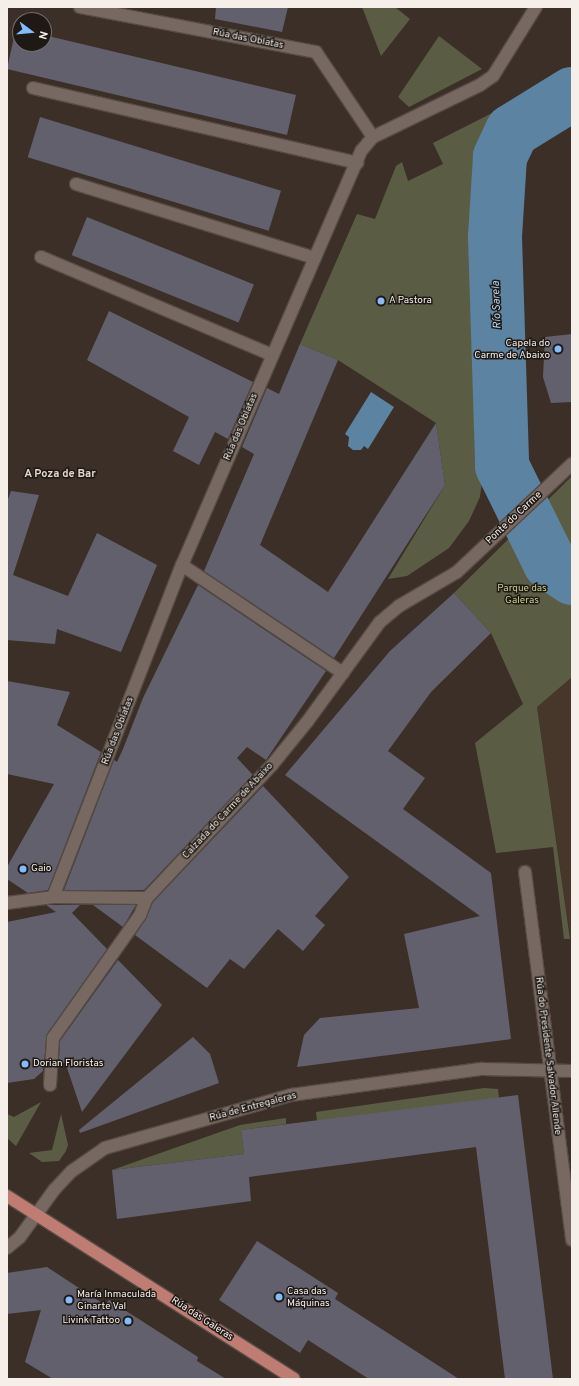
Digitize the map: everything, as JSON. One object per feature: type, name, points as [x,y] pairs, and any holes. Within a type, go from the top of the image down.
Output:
[{"type":"main road","name":"Rúa das Galeras","points":[[7,1196],[294,1379]]},
{"type":"street","name":"Rúa das Oblatas","points":[[53,897],[182,565],[272,355],[357,163],[373,138],[316,52],[80,7]]},
{"type":"street","points":[[373,138],[480,85],[493,76],[535,9]]},
{"type":"street","points":[[33,88],[357,163]]},
{"type":"street","points":[[76,184],[315,258]]},
{"type":"street","points":[[41,257],[272,355]]},
{"type":"street","name":"Ponte do Carme","points":[[457,572],[572,464]]},
{"type":"street","points":[[182,565],[343,673]]},
{"type":"street","name":"Calzada do Carme de Abaixo","points":[[50,1085],[53,1038],[140,915],[147,898],[272,765],[385,618],[399,606],[457,572]]},
{"type":"street","name":"Rúa do Presidente Salvador Allende","points":[[525,872],[572,1240]]},
{"type":"street","points":[[7,903],[53,897],[147,898]]},
{"type":"street","name":"Rúa de Entregaleras","points":[[7,1248],[20,1237],[54,1190],[72,1171],[105,1148],[291,1095],[482,1069],[572,1070]]},
{"type":"shaded area","points":[[572,677],[572,950],[537,707]]},
{"type":"green space","points":[[362,7],[395,7],[410,19],[381,56]]},
{"type":"green space","points":[[439,36],[482,69],[409,107],[398,97]]},
{"type":"green space","points":[[502,108],[512,121],[483,154],[479,202],[488,435],[480,497],[469,521],[449,548],[407,576],[388,579],[445,485],[436,423],[338,360],[300,344],[357,214],[375,219],[396,166],[402,162],[408,181],[443,164],[433,143]]},
{"type":"green space","name":"Parque das Galeras","points":[[572,476],[572,677],[537,707],[570,939],[564,939],[553,847],[496,853],[475,743],[523,704],[491,633],[454,593]]},
{"type":"green space","points":[[484,1088],[498,1089],[499,1098],[317,1121],[316,1112]]},
{"type":"green space","points":[[41,1102],[16,1146],[7,1138],[7,1114],[14,1117]]},
{"type":"green space","points":[[61,1114],[68,1145],[66,1151],[59,1161],[42,1162],[29,1153],[52,1150]]},
{"type":"green space","points":[[286,1118],[286,1124],[241,1130],[244,1154],[112,1170],[240,1125]]},
{"type":"water","points":[[371,392],[394,407],[368,449],[364,446],[361,450],[353,450],[348,446],[349,437],[345,434]]},
{"type":"building","points":[[216,7],[288,7],[282,32],[215,19]]},
{"type":"building","points":[[52,37],[296,95],[287,135],[7,69],[12,46],[12,52],[52,52]]},
{"type":"building","points":[[40,117],[281,191],[269,231],[28,157]]},
{"type":"building","points":[[87,217],[254,284],[239,322],[72,255]]},
{"type":"building","points":[[109,311],[253,382],[228,439],[215,432],[199,465],[173,451],[189,417],[87,360]]},
{"type":"building","points":[[572,334],[572,402],[551,403],[543,377],[545,337]]},
{"type":"building","points":[[300,344],[338,360],[260,545],[328,592],[436,423],[445,485],[334,658],[204,571],[254,454],[242,447],[267,388],[279,394]]},
{"type":"building","points":[[11,491],[39,495],[13,575],[68,596],[97,533],[157,565],[121,652],[57,629],[55,644],[7,640],[7,502]]},
{"type":"building","points":[[198,585],[326,671],[266,760],[247,747],[237,758],[253,775],[144,890],[64,890],[114,760],[117,762],[143,698]]},
{"type":"building","points":[[454,593],[491,633],[431,692],[388,751],[425,778],[403,809],[491,873],[511,1039],[297,1067],[304,1035],[320,1018],[419,1008],[404,934],[480,916],[285,775],[390,651]]},
{"type":"building","points":[[7,681],[70,692],[57,725],[101,752],[48,890],[28,893],[7,879],[7,867],[54,784],[7,774]]},
{"type":"building","points":[[263,786],[349,877],[315,916],[325,925],[303,951],[278,929],[244,969],[230,959],[207,988],[135,935],[146,919],[153,902]]},
{"type":"building","points":[[46,905],[80,905],[72,913],[107,949],[47,1034],[43,1071],[34,1079],[7,1083],[7,922],[56,912]]},
{"type":"building","points":[[93,905],[136,905],[123,927]]},
{"type":"building","points":[[118,960],[162,1005],[82,1112],[65,1062],[61,1065],[59,1059],[60,1041]]},
{"type":"building","points":[[193,1037],[210,1054],[219,1083],[80,1133],[79,1130]]},
{"type":"building","points":[[518,1095],[553,1379],[505,1379],[476,1147],[249,1177],[251,1201],[117,1219],[112,1170],[244,1154],[241,1130]]},
{"type":"building","points":[[257,1241],[338,1293],[335,1299],[459,1379],[369,1379],[308,1340],[300,1353],[219,1300]]},
{"type":"building","points":[[47,1267],[105,1305],[109,1300],[198,1357],[197,1361],[226,1379],[53,1379],[25,1362],[41,1310],[7,1314],[7,1273]]},
{"type":"waterway","name":"Río Sarela","points":[[572,94],[512,131],[500,157],[495,237],[502,466],[550,563],[572,578]]},
{"type":"place","name":"A Pastora","points":[[381,301]]},
{"type":"place","name":"Capela do Carme de Abaixo","points":[[558,349]]},
{"type":"place","name":"Gaio","points":[[23,869]]},
{"type":"place","name":"Dorian Floristas","points":[[25,1064]]},
{"type":"place","name":"Casa das Máquinas","points":[[279,1297]]},
{"type":"place","name":"María Inmaculada Ginarte Val","points":[[69,1300]]},
{"type":"place","name":"Livink Tattoo","points":[[128,1321]]},
{"type":"district","name":"A Poza de Bar","points":[[60,474]]}]
